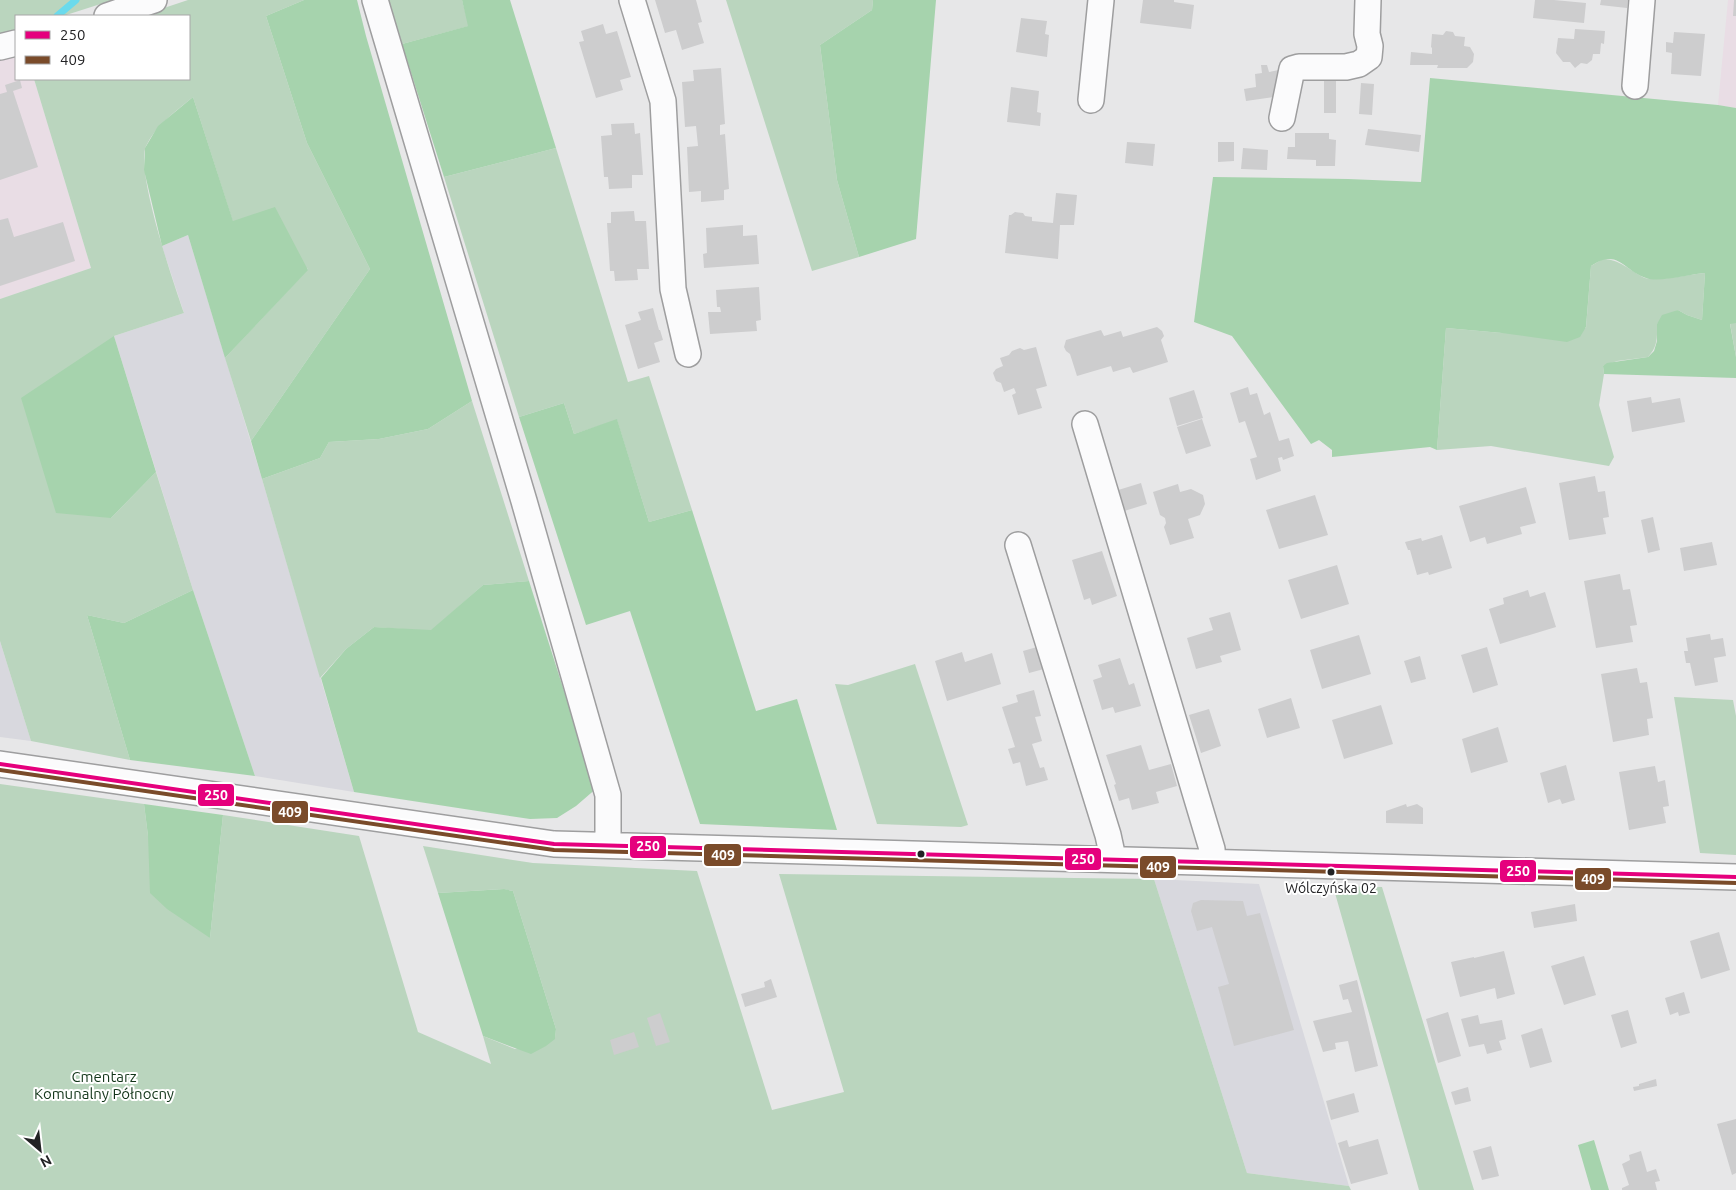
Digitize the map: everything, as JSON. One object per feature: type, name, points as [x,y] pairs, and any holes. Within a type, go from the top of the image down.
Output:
[{"type":"street","points":[[110,15],[154,0]]},
{"type":"street","points":[[376,0],[524,501],[608,795],[608,844]]},
{"type":"street","points":[[632,0],[663,101],[673,289],[688,354]]},
{"type":"street","points":[[1091,100],[1100,0]]},
{"type":"street","points":[[1282,118],[1292,69],[1359,64],[1369,57],[1370,46],[1367,34],[1368,0]]},
{"type":"street","points":[[1635,86],[1642,0]]},
{"type":"street","points":[[0,47],[15,43]]},
{"type":"street","points":[[1085,424],[1212,849],[1213,862]]},
{"type":"street","points":[[1018,545],[1108,835],[1113,858]]},
{"type":"street","points":[[0,764],[554,844],[1113,858],[1736,877]]},
{"type":"shaded area","points":[[1728,0],[1736,0],[1736,108],[1718,105]]},
{"type":"shaded area","points":[[15,52],[15,80],[34,80],[91,268],[0,299],[0,56]]},
{"type":"shaded area","points":[[188,235],[354,792],[255,776],[193,590],[114,336],[184,313],[162,246]]},
{"type":"shaded area","points":[[0,641],[31,741],[0,737]]},
{"type":"shaded area","points":[[1154,879],[1259,884],[1349,1186],[1247,1173]]},
{"type":"green space","points":[[0,0],[113,0],[66,15],[15,15],[15,31],[0,37]]},
{"type":"green space","points":[[188,0],[304,0],[266,16],[307,143],[370,269],[251,441],[225,358],[308,269],[233,222],[193,97],[166,119],[150,138],[146,146],[144,159],[146,179],[157,228],[184,313],[114,336],[111,518],[156,472],[193,590],[124,623],[87,615],[130,760],[31,741],[0,641],[0,299],[91,268],[34,80],[190,80],[190,15],[143,15]]},
{"type":"green space","points":[[304,0],[357,0],[472,401],[428,429],[379,439],[329,442],[320,458],[262,479],[251,441],[370,269],[307,143],[266,16]]},
{"type":"green space","points":[[389,0],[462,0],[469,26],[402,44]]},
{"type":"green space","points":[[462,0],[510,0],[556,148],[444,177],[402,44],[468,26]]},
{"type":"green space","points":[[726,0],[873,0],[872,10],[820,45],[837,180],[859,257],[812,271]]},
{"type":"green space","points":[[873,0],[936,0],[916,239],[859,257],[837,180],[820,45],[872,10]]},
{"type":"green space","points":[[1430,78],[1736,108],[1736,323],[1730,324],[1736,357],[1736,378],[1604,374],[1603,366],[1607,363],[1648,357],[1654,351],[1657,341],[1657,324],[1662,315],[1678,310],[1702,320],[1705,273],[1666,279],[1652,279],[1638,274],[1620,262],[1608,259],[1591,266],[1586,327],[1580,337],[1567,342],[1446,328],[1437,450],[1430,447],[1332,457],[1332,450],[1319,440],[1311,444],[1232,336],[1194,322],[1213,177],[1421,182]]},
{"type":"green space","points":[[193,97],[233,221],[275,207],[308,270],[225,358],[188,235],[162,246],[144,170],[145,148],[158,126]]},
{"type":"green space","points":[[556,148],[628,382],[649,376],[692,510],[649,522],[617,420],[574,434],[564,403],[519,417],[444,177]]},
{"type":"green space","points":[[1603,259],[1620,263],[1650,279],[1705,273],[1702,320],[1678,310],[1657,324],[1657,338],[1648,357],[1617,361],[1603,366],[1604,374],[1599,405],[1614,457],[1609,466],[1491,446],[1437,450],[1446,328],[1502,333],[1586,328],[1591,266]]},
{"type":"green space","points":[[1730,323],[1736,323],[1736,357]]},
{"type":"green space","points":[[114,336],[156,472],[111,518],[56,513],[21,398]]},
{"type":"green space","points":[[472,401],[529,581],[483,585],[431,631],[374,627],[346,649],[320,678],[262,479],[320,458],[329,442],[379,439],[428,429]]},
{"type":"green space","points":[[564,403],[574,434],[617,419],[649,522],[692,510],[756,711],[797,699],[837,830],[700,824],[630,611],[586,625],[519,417]]},
{"type":"green space","points":[[529,581],[587,763],[598,787],[576,806],[557,818],[530,819],[354,792],[321,678],[346,649],[374,627],[431,630],[483,585]]},
{"type":"green space","points":[[193,590],[255,776],[130,760],[87,615],[124,623]]},
{"type":"green space","points":[[915,664],[968,825],[961,827],[877,824],[835,684],[848,685]]},
{"type":"green space","points":[[1674,697],[1733,700],[1736,716],[1736,855],[1700,853]]},
{"type":"green space","name":"Cmentarz Komunalny Północny","points":[[0,784],[144,804],[148,836],[210,938],[223,815],[359,836],[418,1032],[491,1064],[483,1036],[515,1049],[555,1038],[556,1029],[513,891],[503,889],[438,893],[423,846],[533,863],[697,871],[772,1110],[844,1092],[779,874],[1154,879],[1247,1173],[1349,1186],[1351,1190],[0,1190]]},
{"type":"green space","points":[[144,804],[223,815],[210,938],[167,909],[150,893],[148,836]]},
{"type":"green space","points":[[1333,886],[1382,887],[1474,1190],[1419,1190]]},
{"type":"green space","points":[[504,889],[513,891],[556,1029],[555,1039],[531,1054],[483,1036],[438,893]]},
{"type":"green space","points":[[1594,1140],[1609,1190],[1591,1190],[1578,1145]]},
{"type":"building","points":[[655,0],[696,0],[702,22],[698,23],[704,43],[682,50],[676,30],[665,33]]},
{"type":"building","points":[[1143,0],[1174,0],[1174,2],[1194,5],[1191,29],[1140,23]]},
{"type":"building","points":[[1535,0],[1586,3],[1584,23],[1533,18]]},
{"type":"building","points":[[1601,0],[1628,0],[1627,8],[1600,5]]},
{"type":"building","points":[[1734,0],[1736,0],[1736,16],[1733,16]]},
{"type":"building","points":[[1021,18],[1047,21],[1045,34],[1049,35],[1047,57],[1016,52]]},
{"type":"building","points":[[603,24],[606,34],[617,31],[631,77],[620,80],[623,90],[596,98],[579,42],[584,41],[581,31]]},
{"type":"building","points":[[1575,29],[1605,31],[1604,44],[1601,43],[1600,54],[1593,54],[1592,60],[1587,64],[1581,63],[1575,68],[1570,62],[1563,62],[1556,53],[1558,38],[1574,39]]},
{"type":"building","points":[[1446,31],[1453,32],[1455,36],[1465,37],[1464,46],[1470,47],[1474,54],[1473,62],[1467,68],[1437,68],[1438,65],[1410,65],[1411,52],[1432,54],[1432,34],[1443,35]]},
{"type":"building","points":[[1674,32],[1705,34],[1701,76],[1671,74],[1672,53],[1666,52],[1666,42],[1673,43]]},
{"type":"building","points":[[1261,65],[1267,65],[1269,72],[1279,70],[1280,96],[1246,101],[1244,89],[1256,87],[1255,74],[1262,73]]},
{"type":"building","points":[[721,68],[725,124],[720,125],[720,135],[725,134],[729,189],[724,190],[724,200],[701,202],[701,191],[689,192],[687,147],[698,146],[696,126],[685,127],[682,82],[694,81],[693,70]]},
{"type":"building","points":[[1324,79],[1336,79],[1336,113],[1324,113]]},
{"type":"building","points":[[20,80],[22,88],[13,91],[38,167],[0,180],[0,94],[7,92],[5,85]]},
{"type":"building","points":[[1361,83],[1374,84],[1372,115],[1359,114]]},
{"type":"building","points":[[1011,87],[1039,91],[1037,112],[1041,113],[1040,126],[1007,122]]},
{"type":"building","points":[[634,123],[635,134],[640,133],[643,175],[632,175],[632,188],[609,189],[608,177],[604,177],[601,136],[612,135],[611,124]]},
{"type":"building","points":[[1368,129],[1421,135],[1419,152],[1365,145]]},
{"type":"building","points":[[1295,133],[1329,133],[1329,139],[1336,140],[1335,166],[1316,166],[1316,160],[1287,159],[1288,147],[1295,147]]},
{"type":"building","points":[[1127,142],[1155,144],[1153,166],[1125,163]]},
{"type":"building","points":[[1218,142],[1234,142],[1234,161],[1218,162]]},
{"type":"building","points":[[1243,148],[1268,150],[1267,170],[1241,169]]},
{"type":"building","points":[[1056,193],[1077,195],[1074,225],[1060,225],[1058,259],[1005,253],[1009,215],[1015,212],[1023,213],[1025,216],[1032,217],[1032,221],[1053,223]]},
{"type":"building","points":[[634,211],[635,221],[646,221],[649,269],[637,269],[638,280],[615,281],[614,271],[610,271],[607,223],[611,223],[611,212]]},
{"type":"building","points":[[8,218],[14,237],[63,222],[75,261],[0,286],[0,220]]},
{"type":"building","points":[[743,225],[743,236],[757,235],[759,264],[704,268],[703,254],[707,253],[706,228]]},
{"type":"building","points":[[759,287],[761,320],[756,321],[757,331],[710,334],[708,312],[721,312],[720,307],[717,307],[716,290]]},
{"type":"building","points":[[653,308],[663,340],[654,343],[660,362],[638,369],[625,325],[641,320],[638,312]]},
{"type":"building","points":[[1157,327],[1164,336],[1161,340],[1168,362],[1133,373],[1130,367],[1113,372],[1111,366],[1077,376],[1070,354],[1064,347],[1066,340],[1101,330],[1104,336],[1121,331],[1123,337]]},
{"type":"building","points":[[1036,347],[1047,386],[1036,389],[1042,408],[1018,415],[1012,395],[1016,393],[1014,388],[1004,392],[1001,383],[996,381],[993,373],[996,369],[1003,366],[1000,358],[1020,348],[1024,350]]},
{"type":"building","points":[[1248,387],[1250,395],[1257,393],[1264,415],[1270,412],[1279,441],[1289,438],[1294,456],[1283,460],[1282,457],[1278,458],[1281,471],[1256,480],[1250,459],[1257,457],[1245,421],[1239,423],[1230,393]]},
{"type":"building","points":[[1194,390],[1203,418],[1177,426],[1169,398]]},
{"type":"building","points":[[1651,397],[1652,403],[1680,398],[1685,422],[1632,432],[1627,401]]},
{"type":"building","points":[[1202,419],[1211,446],[1186,454],[1177,427]]},
{"type":"building","points":[[1595,476],[1598,492],[1605,491],[1609,517],[1603,518],[1606,534],[1569,540],[1559,483]]},
{"type":"building","points":[[1141,483],[1147,504],[1121,512],[1115,491]]},
{"type":"building","points":[[1178,484],[1180,492],[1191,489],[1203,495],[1205,504],[1200,515],[1188,519],[1194,538],[1170,545],[1164,527],[1166,523],[1165,518],[1160,515],[1153,492]]},
{"type":"building","points":[[1526,487],[1536,523],[1520,527],[1522,534],[1487,544],[1485,537],[1470,542],[1459,506]]},
{"type":"building","points":[[1315,495],[1328,535],[1279,549],[1266,510]]},
{"type":"building","points":[[1653,517],[1660,550],[1648,553],[1641,520]]},
{"type":"building","points":[[1442,535],[1452,568],[1429,575],[1428,572],[1417,575],[1410,550],[1408,550],[1405,542],[1421,538],[1422,541]]},
{"type":"building","points":[[1712,542],[1717,565],[1684,571],[1680,548]]},
{"type":"building","points":[[1102,551],[1117,596],[1092,605],[1090,598],[1084,600],[1072,560]]},
{"type":"building","points":[[1337,565],[1349,604],[1301,619],[1288,580]]},
{"type":"building","points":[[1620,574],[1623,590],[1630,589],[1637,625],[1630,626],[1633,642],[1596,648],[1584,581]]},
{"type":"building","points":[[1528,590],[1530,597],[1545,592],[1556,627],[1500,644],[1489,609],[1504,604],[1503,598]]},
{"type":"building","points":[[1230,612],[1241,650],[1220,656],[1222,662],[1196,669],[1187,638],[1213,630],[1209,618]]},
{"type":"building","points":[[1710,634],[1711,640],[1723,638],[1726,656],[1714,658],[1718,682],[1695,686],[1690,663],[1686,663],[1684,651],[1688,651],[1686,638]]},
{"type":"building","points":[[1359,635],[1371,674],[1322,689],[1310,650]]},
{"type":"building","points":[[1037,647],[1044,669],[1029,673],[1023,651]]},
{"type":"building","points":[[1487,647],[1498,685],[1473,693],[1461,655]]},
{"type":"building","points":[[962,652],[965,662],[992,653],[1001,684],[947,701],[935,661]]},
{"type":"building","points":[[1420,656],[1426,679],[1411,683],[1404,661]]},
{"type":"building","points":[[1120,658],[1129,685],[1134,683],[1141,706],[1115,713],[1113,707],[1102,710],[1093,680],[1102,677],[1098,665]]},
{"type":"building","points":[[1637,668],[1640,683],[1647,682],[1653,718],[1647,719],[1649,735],[1613,742],[1601,674]]},
{"type":"building","points":[[1034,690],[1041,716],[1035,717],[1042,741],[1032,744],[1040,768],[1044,767],[1048,780],[1026,786],[1020,762],[1013,764],[1008,749],[1015,747],[1002,707],[1018,702],[1016,695]]},
{"type":"building","points":[[1291,698],[1300,728],[1267,738],[1258,709]]},
{"type":"building","points":[[1381,705],[1393,744],[1344,759],[1332,720]]},
{"type":"building","points":[[1209,709],[1221,746],[1201,753],[1189,715]]},
{"type":"building","points":[[1498,727],[1508,762],[1471,773],[1462,739]]},
{"type":"building","points":[[1141,745],[1149,770],[1171,764],[1177,786],[1156,792],[1159,803],[1132,810],[1129,798],[1119,801],[1114,785],[1116,784],[1106,755]]},
{"type":"building","points":[[1566,765],[1575,800],[1562,804],[1560,799],[1548,803],[1540,773]]},
{"type":"building","points":[[1655,766],[1658,782],[1665,780],[1669,806],[1663,807],[1666,823],[1629,830],[1619,772]]},
{"type":"building","points":[[1406,804],[1407,807],[1417,804],[1423,808],[1423,824],[1386,823],[1386,811]]},
{"type":"building","points":[[1201,900],[1243,901],[1247,916],[1260,913],[1294,1030],[1234,1046],[1218,987],[1229,984],[1212,927],[1197,931],[1191,911],[1193,903]]},
{"type":"building","points":[[1575,904],[1577,921],[1534,928],[1531,912]]},
{"type":"building","points":[[1719,932],[1730,970],[1701,979],[1690,941]]},
{"type":"building","points":[[1504,951],[1515,994],[1497,999],[1495,988],[1460,997],[1451,962]]},
{"type":"building","points":[[1584,956],[1596,995],[1564,1005],[1551,966]]},
{"type":"building","points":[[771,979],[777,997],[745,1007],[741,994],[765,987],[764,982]]},
{"type":"building","points":[[1357,980],[1378,1066],[1355,1072],[1348,1041],[1335,1043],[1336,1049],[1323,1052],[1313,1021],[1352,1012],[1348,999],[1343,1000],[1339,985]]},
{"type":"building","points":[[1684,992],[1690,1013],[1679,1016],[1678,1012],[1670,1015],[1665,998]]},
{"type":"building","points":[[1628,1010],[1637,1043],[1621,1048],[1611,1015]]},
{"type":"building","points":[[1448,1012],[1461,1056],[1438,1063],[1426,1019]]},
{"type":"building","points":[[660,1013],[670,1042],[656,1046],[647,1018]]},
{"type":"building","points":[[1478,1015],[1480,1024],[1502,1020],[1506,1039],[1499,1041],[1502,1050],[1487,1054],[1484,1044],[1469,1047],[1461,1019]]},
{"type":"building","points":[[1542,1028],[1552,1062],[1530,1068],[1521,1035]]},
{"type":"building","points":[[634,1032],[639,1047],[614,1055],[610,1040]]},
{"type":"building","points":[[1656,1079],[1657,1086],[1634,1091],[1633,1087]]},
{"type":"building","points":[[1468,1087],[1471,1101],[1455,1105],[1451,1092]]},
{"type":"building","points":[[1354,1093],[1359,1112],[1331,1120],[1326,1101]]},
{"type":"building","points":[[1736,1119],[1736,1173],[1732,1175],[1717,1124]]},
{"type":"building","points":[[1378,1139],[1388,1174],[1351,1184],[1338,1143],[1347,1140],[1349,1147]]},
{"type":"building","points":[[1491,1146],[1499,1176],[1482,1180],[1473,1151]]},
{"type":"building","points":[[1641,1151],[1647,1172],[1656,1169],[1660,1181],[1655,1182],[1657,1190],[1622,1190],[1622,1188],[1629,1185],[1622,1164],[1630,1160],[1629,1155]]},
{"type":"waterway","points":[[58,15],[76,0]]},
{"type":"transit line","name":"250","points":[[0,764],[554,844],[1736,877]]},
{"type":"transit line","name":"409","points":[[0,770],[554,850],[1736,883]]},
{"type":"place","name":"Wólczyńska 02","points":[[1331,872]]}]
